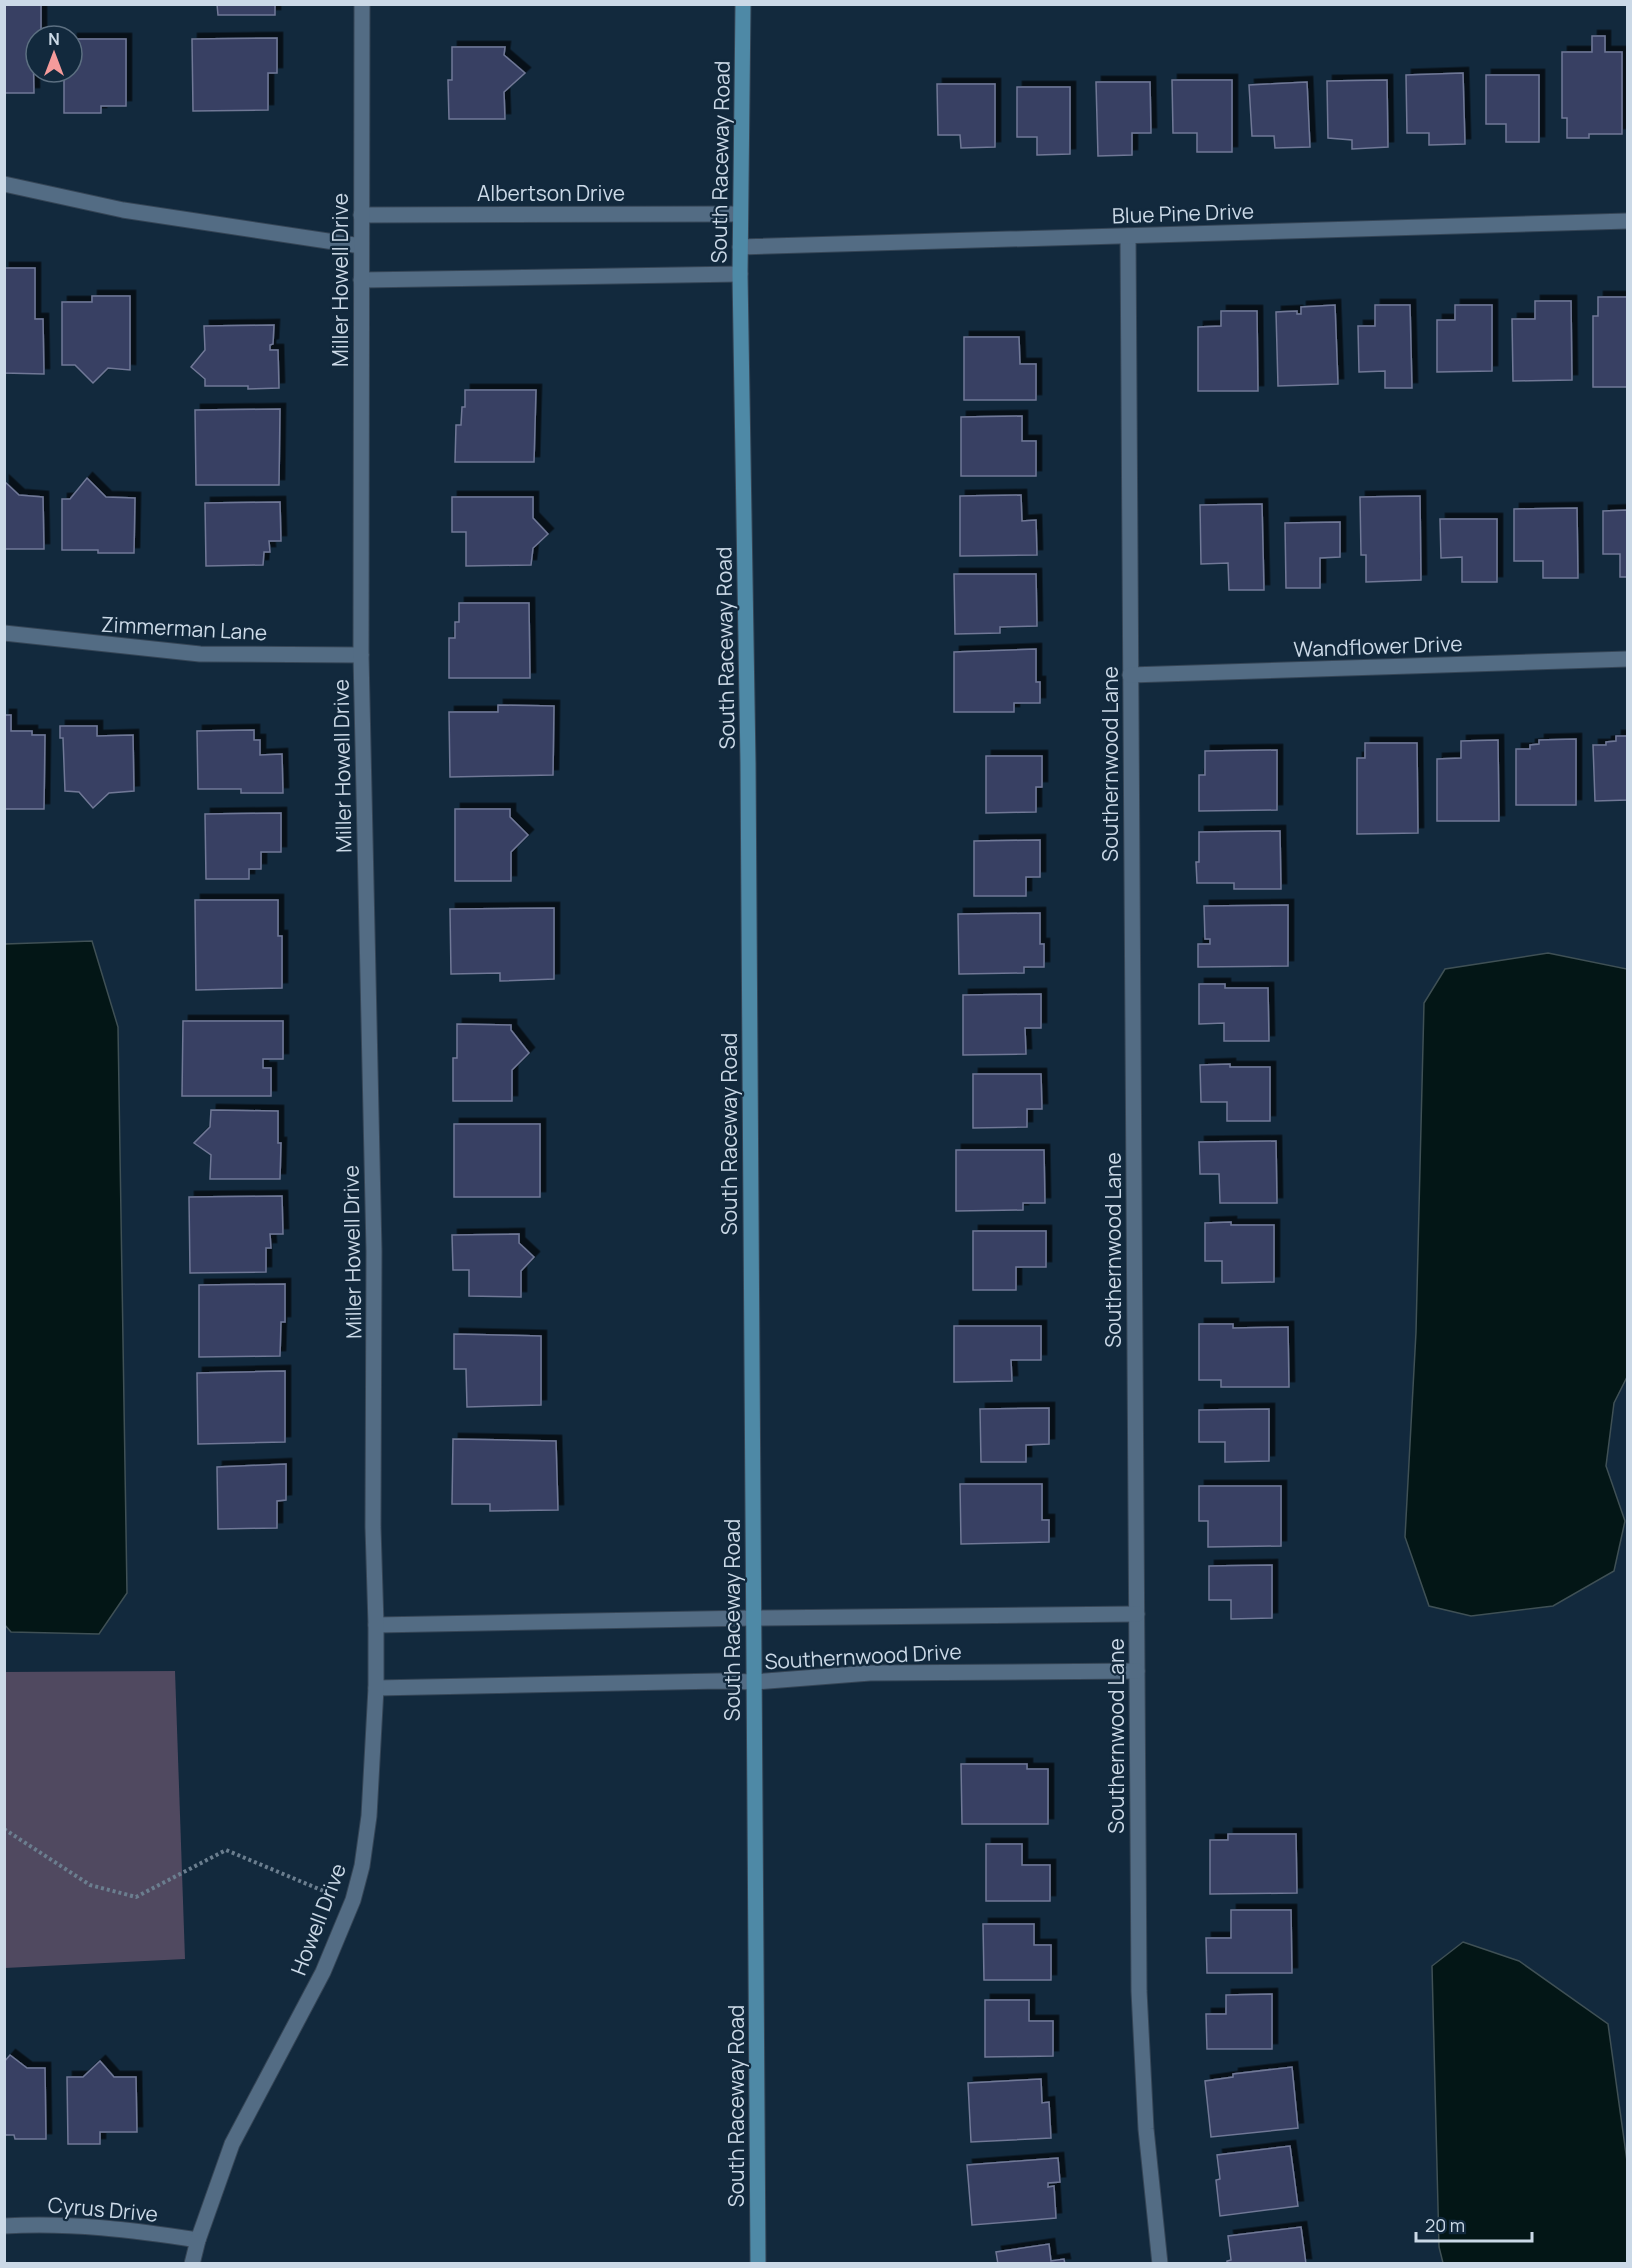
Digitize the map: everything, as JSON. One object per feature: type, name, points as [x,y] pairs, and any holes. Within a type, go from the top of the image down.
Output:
[{"type":"main road","name":"South Raceway Road","points":[[743,4],[740,274],[748,763],[758,2264]]},
{"type":"street","name":"Miller Howell Drive","points":[[362,4],[361,655],[374,1251],[373,1527]]},
{"type":"street","points":[[4,184],[123,210],[362,246]]},
{"type":"street","name":"Albertson Drive","points":[[362,215],[741,214]]},
{"type":"street","name":"Blue Pine Drive","points":[[740,247],[1628,221]]},
{"type":"street","name":"Southernwood Lane","points":[[1128,236],[1138,1967],[1141,2060],[1149,2172],[1160,2264]]},
{"type":"street","points":[[361,280],[740,274]]},
{"type":"street","name":"Zimmerman Lane","points":[[4,633],[201,654],[361,655]]},
{"type":"street","name":"Wandflower Drive","points":[[1130,675],[1628,659]]},
{"type":"street","name":"Howell Drive","points":[[192,2264],[198,2240],[232,2144],[323,1971],[353,1900],[362,1866],[369,1816],[376,1688],[373,1527]]},
{"type":"street","name":"Southernwood Drive","points":[[376,1625],[1137,1614]]},
{"type":"street","name":"Southernwood Drive","points":[[376,1688],[754,1682],[870,1673],[1137,1671]]},
{"type":"street","name":"Cyrus Drive","points":[[4,2226],[49,2223],[146,2232],[198,2240]]},
{"type":"path","points":[[4,1829],[90,1886],[136,1897],[226,1850],[316,1889],[353,1900]]},
{"type":"shaded area","points":[[92,941],[118,1027],[127,1593],[99,1634],[11,1632],[4,1624],[5,944]]},
{"type":"shaded area","points":[[1548,953],[1627,969],[1628,1375],[1614,1403],[1606,1466],[1625,1521],[1614,1571],[1553,1606],[1471,1616],[1429,1606],[1405,1537],[1416,1332],[1424,1003],[1445,969]]},
{"type":"shaded area","points":[[175,1671],[185,1959],[5,1968],[5,1672]]},
{"type":"shaded area","points":[[1463,1942],[1519,1961],[1608,2024],[1627,2161],[1627,2263],[1443,2263],[1439,2247],[1432,1966]]},
{"type":"building","points":[[4,4],[41,4],[41,24],[24,24],[24,84],[34,84],[34,93],[4,93]]},
{"type":"building","points":[[217,4],[275,4],[275,15],[218,15]]},
{"type":"building","points":[[1592,36],[1605,36],[1605,52],[1622,52],[1622,134],[1589,134],[1589,138],[1567,138],[1567,118],[1562,118],[1562,52],[1592,52]]},
{"type":"building","points":[[277,38],[277,73],[268,73],[268,110],[193,111],[192,39]]},
{"type":"building","points":[[84,39],[126,39],[126,106],[101,106],[101,113],[64,113],[64,84],[84,84]]},
{"type":"building","points":[[452,47],[505,47],[504,55],[525,73],[504,92],[505,119],[449,119],[448,80],[452,80]]},
{"type":"building","points":[[1463,73],[1465,144],[1429,145],[1429,133],[1407,133],[1406,75]]},
{"type":"building","points":[[1486,75],[1539,75],[1539,142],[1506,142],[1506,124],[1486,124]]},
{"type":"building","points":[[1172,80],[1232,80],[1232,152],[1197,152],[1197,133],[1173,133]]},
{"type":"building","points":[[1387,80],[1388,147],[1352,149],[1352,140],[1328,138],[1327,81]]},
{"type":"building","points":[[1096,82],[1150,82],[1151,133],[1132,133],[1132,155],[1098,156]]},
{"type":"building","points":[[1307,82],[1310,147],[1275,148],[1274,136],[1252,136],[1249,85]]},
{"type":"building","points":[[937,84],[995,84],[995,147],[961,148],[960,135],[938,135]]},
{"type":"building","points":[[1017,87],[1070,87],[1070,154],[1037,155],[1037,137],[1017,137]]},
{"type":"building","points":[[4,268],[35,268],[35,319],[43,319],[44,374],[4,373]]},
{"type":"building","points":[[92,296],[130,296],[130,370],[108,368],[93,383],[75,365],[62,365],[62,302],[92,302]]},
{"type":"building","points":[[1598,297],[1628,297],[1628,387],[1593,387],[1593,316],[1598,316]]},
{"type":"building","points":[[1535,301],[1571,301],[1572,380],[1513,381],[1512,319],[1535,319]]},
{"type":"building","points":[[1335,305],[1338,384],[1278,386],[1276,312],[1297,311],[1297,314],[1301,314],[1301,307]]},
{"type":"building","points":[[1375,305],[1410,305],[1412,388],[1385,388],[1385,371],[1359,372],[1358,326],[1375,326]]},
{"type":"building","points":[[1455,305],[1492,305],[1492,371],[1437,372],[1437,320],[1455,320]]},
{"type":"building","points":[[1221,311],[1257,311],[1258,391],[1198,391],[1198,327],[1221,326]]},
{"type":"building","points":[[274,325],[273,344],[270,345],[270,350],[278,350],[279,388],[248,389],[248,386],[205,386],[205,379],[191,367],[205,350],[204,326]]},
{"type":"building","points":[[964,337],[1019,337],[1020,364],[1036,364],[1036,400],[964,400]]},
{"type":"building","points":[[465,390],[536,390],[534,462],[455,462],[456,425],[461,425],[462,407],[465,407]]},
{"type":"building","points":[[280,409],[279,485],[196,485],[195,410]]},
{"type":"building","points":[[1022,416],[1022,441],[1036,441],[1036,476],[961,476],[961,417]]},
{"type":"building","points":[[87,478],[106,497],[135,498],[134,553],[62,550],[62,499],[70,499]]},
{"type":"building","points":[[4,481],[19,495],[43,497],[44,549],[4,549]]},
{"type":"building","points":[[1021,495],[1022,521],[1036,520],[1037,555],[960,556],[960,496]]},
{"type":"building","points":[[1420,496],[1421,580],[1366,582],[1366,555],[1361,555],[1360,497]]},
{"type":"building","points":[[452,497],[533,497],[533,518],[548,534],[533,548],[531,565],[466,566],[466,532],[452,532]]},
{"type":"building","points":[[280,502],[281,541],[269,541],[270,552],[264,552],[263,565],[206,566],[205,503]]},
{"type":"building","points":[[1262,504],[1264,590],[1229,590],[1228,563],[1201,564],[1200,505]]},
{"type":"building","points":[[1577,508],[1578,578],[1543,578],[1543,561],[1514,561],[1514,509]]},
{"type":"building","points":[[1628,510],[1628,577],[1620,577],[1620,554],[1603,554],[1603,511]]},
{"type":"building","points":[[1440,519],[1497,519],[1497,582],[1462,582],[1462,557],[1441,558]]},
{"type":"building","points":[[1340,522],[1340,557],[1320,558],[1320,588],[1286,588],[1285,523]]},
{"type":"building","points":[[954,574],[1036,574],[1037,626],[1000,627],[1000,633],[955,634]]},
{"type":"building","points":[[459,603],[529,603],[530,678],[449,678],[449,638],[455,638],[455,622],[459,622]]},
{"type":"building","points":[[1036,649],[1036,682],[1040,682],[1040,703],[1014,703],[1014,712],[954,712],[954,652]]},
{"type":"building","points":[[498,705],[554,706],[553,775],[450,777],[449,712],[498,712]]},
{"type":"building","points":[[4,715],[11,715],[11,731],[32,731],[32,735],[45,735],[44,809],[4,809]]},
{"type":"building","points":[[60,726],[97,726],[97,736],[133,735],[134,791],[109,793],[93,808],[79,792],[65,791],[63,738],[60,738]]},
{"type":"building","points":[[254,730],[254,740],[260,740],[260,755],[282,754],[283,793],[241,793],[241,789],[198,789],[197,731]]},
{"type":"building","points":[[1616,736],[1628,736],[1628,800],[1595,801],[1593,745],[1606,745],[1606,742],[1616,741]]},
{"type":"building","points":[[1576,739],[1576,805],[1516,805],[1516,749],[1530,749],[1530,745],[1539,744],[1539,740]]},
{"type":"building","points":[[1498,740],[1499,821],[1437,821],[1437,759],[1461,758],[1461,741]]},
{"type":"building","points":[[1365,743],[1417,743],[1418,833],[1357,834],[1357,758],[1365,758]]},
{"type":"building","points":[[1277,750],[1277,810],[1199,811],[1199,775],[1205,775],[1205,751]]},
{"type":"building","points":[[986,756],[1042,756],[1042,787],[1036,787],[1036,812],[986,813]]},
{"type":"building","points":[[455,809],[510,809],[510,817],[528,835],[511,852],[511,881],[455,881]]},
{"type":"building","points":[[281,813],[281,852],[261,852],[261,869],[249,869],[249,879],[206,879],[205,814]]},
{"type":"building","points":[[1280,831],[1281,889],[1234,889],[1234,883],[1197,883],[1196,862],[1199,862],[1199,832]]},
{"type":"building","points":[[1040,840],[1040,877],[1026,877],[1026,896],[974,896],[974,841]]},
{"type":"building","points":[[195,900],[278,900],[278,936],[282,936],[282,988],[196,990]]},
{"type":"building","points":[[1288,905],[1288,966],[1198,967],[1198,944],[1210,944],[1210,939],[1205,939],[1204,906]]},
{"type":"building","points":[[554,908],[554,979],[500,981],[500,973],[451,974],[450,909]]},
{"type":"building","points":[[1040,913],[1040,944],[1044,944],[1044,967],[1024,967],[1024,973],[959,974],[958,914]]},
{"type":"building","points":[[1199,984],[1225,984],[1225,988],[1268,988],[1269,1041],[1224,1041],[1224,1023],[1199,1024]]},
{"type":"building","points":[[1041,994],[1041,1028],[1025,1028],[1026,1054],[963,1055],[963,995]]},
{"type":"building","points":[[183,1021],[283,1021],[283,1059],[263,1059],[263,1068],[271,1068],[271,1096],[182,1096]]},
{"type":"building","points":[[457,1024],[511,1025],[511,1030],[529,1053],[512,1070],[512,1101],[453,1101],[453,1058],[457,1058]]},
{"type":"building","points":[[1230,1064],[1230,1067],[1270,1067],[1270,1121],[1227,1121],[1227,1102],[1201,1102],[1200,1065]]},
{"type":"building","points":[[973,1074],[1041,1074],[1042,1109],[1027,1109],[1027,1127],[973,1128]]},
{"type":"building","points":[[211,1110],[278,1111],[278,1143],[281,1143],[280,1179],[210,1179],[211,1155],[194,1143],[210,1127]]},
{"type":"building","points":[[454,1124],[540,1124],[540,1197],[454,1197]]},
{"type":"building","points":[[1276,1141],[1277,1203],[1220,1203],[1219,1174],[1200,1174],[1199,1142]]},
{"type":"building","points":[[956,1150],[1044,1150],[1045,1203],[1023,1203],[1023,1210],[956,1211]]},
{"type":"building","points":[[282,1196],[283,1234],[270,1234],[271,1248],[266,1248],[266,1272],[190,1273],[189,1197]]},
{"type":"building","points":[[1231,1222],[1231,1225],[1274,1225],[1274,1282],[1222,1283],[1222,1261],[1205,1261],[1205,1223]]},
{"type":"building","points":[[973,1231],[1046,1231],[1046,1267],[1016,1267],[1016,1290],[973,1290]]},
{"type":"building","points":[[519,1234],[519,1243],[534,1257],[521,1271],[521,1297],[469,1296],[469,1270],[453,1270],[452,1235]]},
{"type":"building","points":[[285,1284],[285,1322],[281,1322],[280,1356],[199,1357],[199,1285]]},
{"type":"building","points":[[1199,1324],[1233,1324],[1233,1328],[1288,1327],[1289,1387],[1221,1387],[1221,1380],[1199,1380]]},
{"type":"building","points":[[954,1326],[1041,1326],[1041,1360],[1011,1360],[1012,1381],[954,1382]]},
{"type":"building","points":[[454,1334],[541,1336],[541,1405],[467,1407],[466,1369],[454,1369]]},
{"type":"building","points":[[285,1371],[285,1442],[198,1444],[197,1373]]},
{"type":"building","points":[[1049,1408],[1049,1444],[1026,1445],[1026,1462],[981,1462],[980,1409]]},
{"type":"building","points":[[1269,1409],[1269,1461],[1225,1462],[1225,1442],[1199,1442],[1199,1410]]},
{"type":"building","points":[[453,1439],[556,1441],[558,1510],[490,1511],[490,1504],[452,1504]]},
{"type":"building","points":[[286,1464],[286,1500],[277,1501],[277,1528],[218,1529],[217,1467]]},
{"type":"building","points":[[960,1484],[1042,1484],[1042,1520],[1049,1520],[1049,1542],[961,1544]]},
{"type":"building","points":[[1199,1486],[1281,1486],[1281,1546],[1208,1547],[1208,1521],[1199,1521]]},
{"type":"building","points":[[1272,1565],[1272,1618],[1231,1619],[1231,1600],[1209,1600],[1209,1566]]},
{"type":"building","points":[[961,1764],[1027,1764],[1027,1769],[1048,1769],[1048,1824],[962,1824]]},
{"type":"building","points":[[1228,1834],[1296,1834],[1297,1893],[1210,1894],[1210,1840],[1228,1840]]},
{"type":"building","points":[[986,1844],[1022,1844],[1022,1865],[1050,1865],[1050,1901],[986,1901]]},
{"type":"building","points":[[1231,1910],[1291,1910],[1292,1973],[1207,1973],[1206,1938],[1231,1938]]},
{"type":"building","points":[[983,1924],[1034,1924],[1034,1945],[1051,1945],[1051,1980],[984,1980]]},
{"type":"building","points":[[1272,1994],[1272,2049],[1207,2049],[1206,2014],[1226,2014],[1226,1995]]},
{"type":"building","points":[[985,2000],[1029,2000],[1029,2021],[1053,2021],[1053,2056],[985,2057]]},
{"type":"building","points":[[10,2055],[27,2068],[45,2068],[46,2139],[15,2139],[14,2135],[4,2135],[4,2062]]},
{"type":"building","points":[[100,2061],[114,2077],[136,2077],[137,2132],[100,2132],[100,2144],[68,2144],[67,2077],[83,2077]]},
{"type":"building","points":[[1292,2067],[1298,2128],[1211,2137],[1205,2081],[1233,2077],[1233,2074]]},
{"type":"building","points":[[1041,2079],[1042,2103],[1049,2102],[1051,2138],[971,2142],[968,2083]]},
{"type":"building","points":[[1290,2146],[1298,2206],[1220,2216],[1216,2180],[1220,2179],[1217,2155]]},
{"type":"building","points":[[1058,2158],[1060,2182],[1048,2183],[1048,2187],[1054,2186],[1056,2218],[972,2225],[967,2165]]},
{"type":"building","points":[[1301,2227],[1306,2264],[1227,2264],[1227,2261],[1231,2260],[1228,2236]]},
{"type":"building","points":[[1049,2244],[1051,2261],[1064,2259],[1065,2264],[998,2264],[996,2252]]}]
